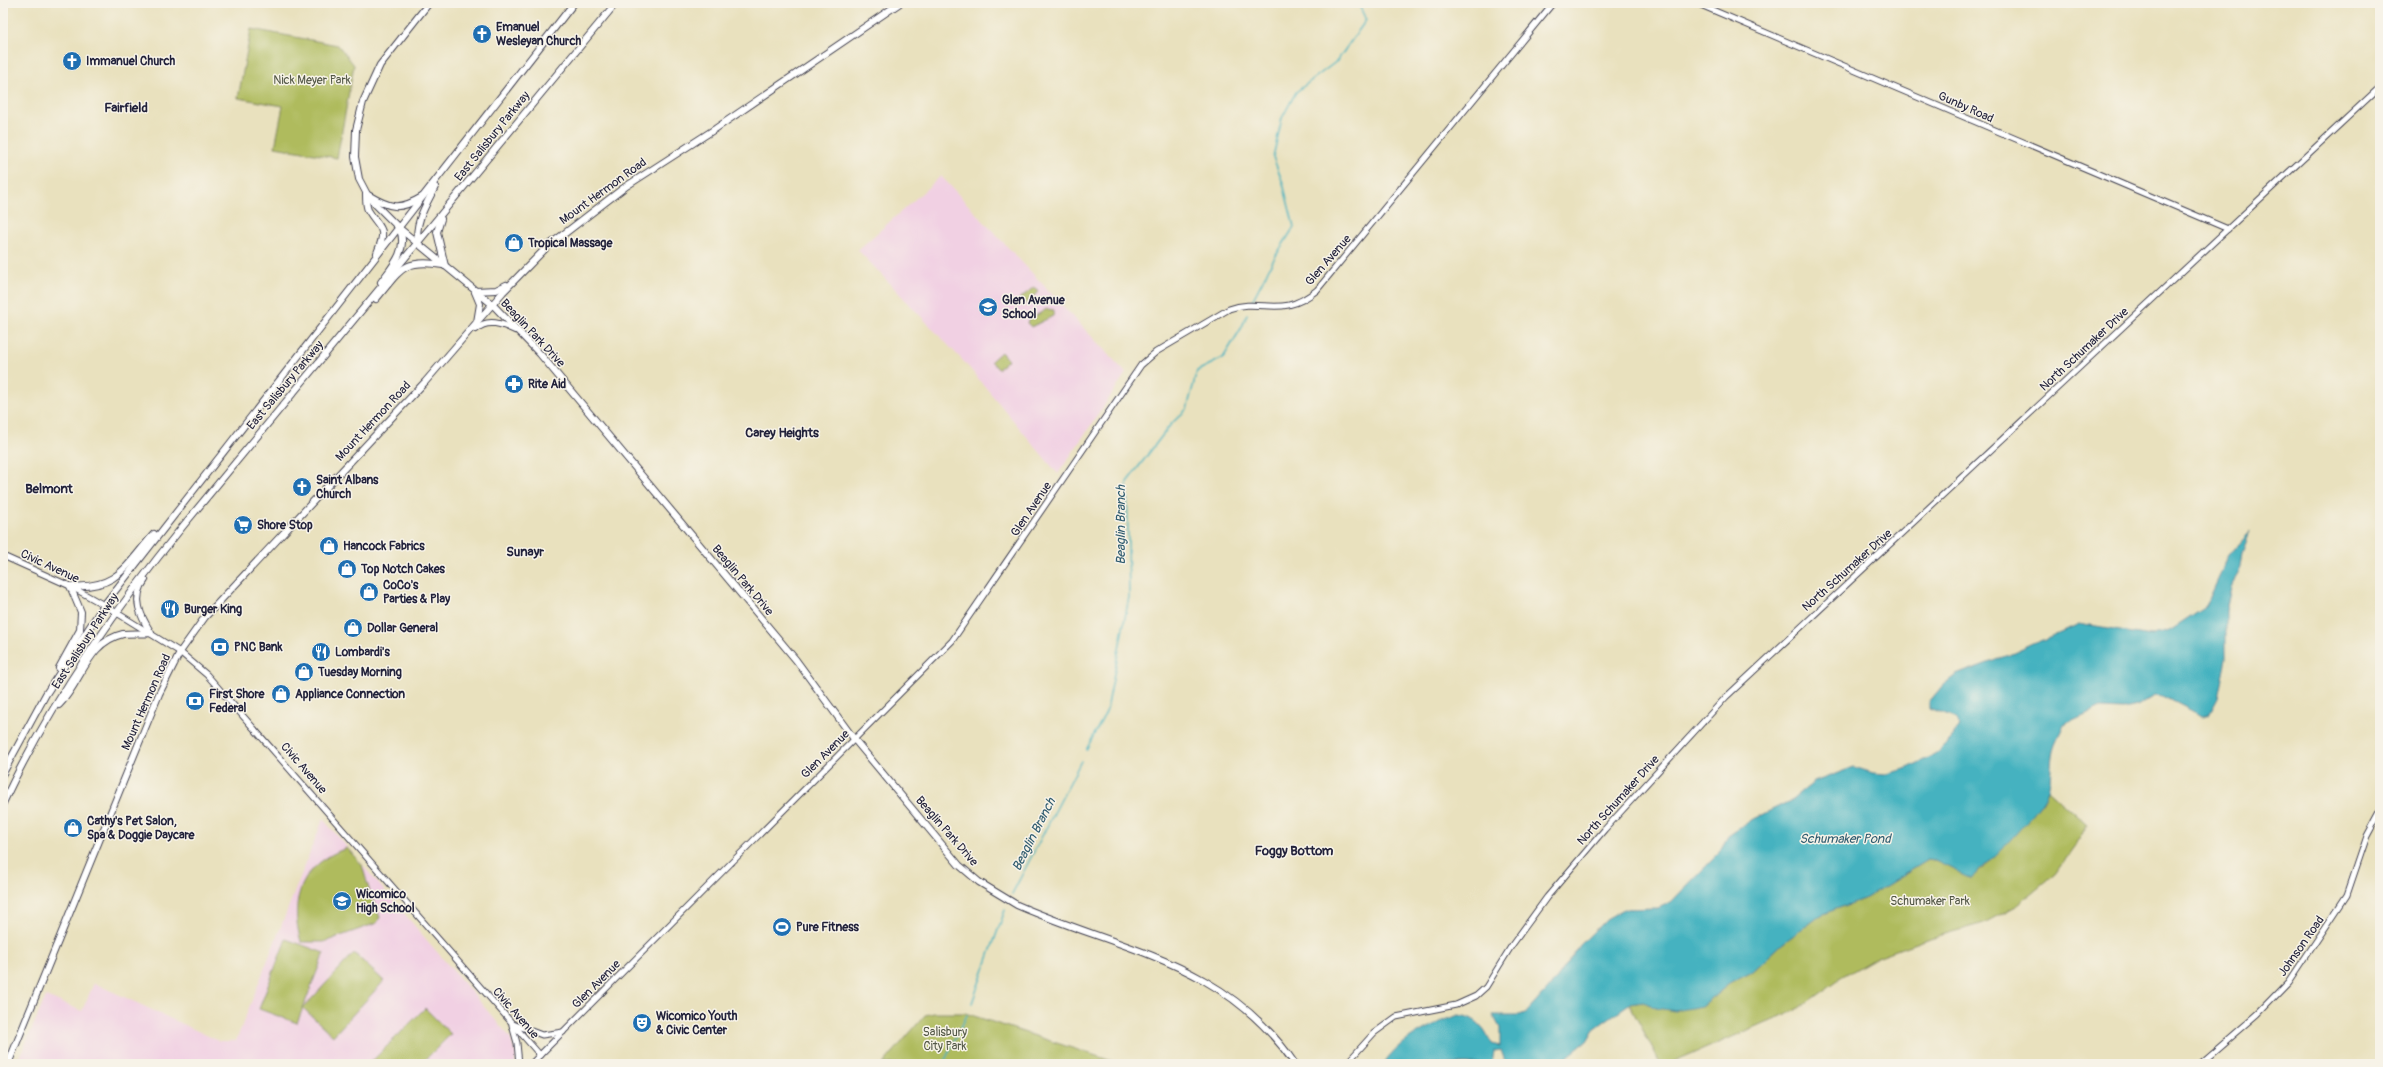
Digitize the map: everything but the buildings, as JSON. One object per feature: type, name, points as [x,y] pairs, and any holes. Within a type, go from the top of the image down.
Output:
[{"type":"main road","name":"Beaglin Park Drive","points":[[428,3],[380,65],[363,102],[356,130],[355,157],[359,180],[365,193],[374,204],[399,228],[475,290],[518,331],[792,655],[854,739],[959,865],[979,882],[1004,898],[1028,910],[1157,957],[1202,978],[1254,1017],[1275,1038],[1295,1064]]},
{"type":"main road","name":"East Salisbury Parkway","points":[[3,773],[56,678],[104,605],[182,503],[426,195],[574,3]]},
{"type":"main road","name":"East Salisbury Parkway","points":[[3,803],[52,712],[114,613],[183,526],[616,3]]},
{"type":"main road","name":"Mount Hermon Road","points":[[8,1064],[157,700],[180,652],[195,629],[221,598],[457,346],[517,277],[547,247],[625,187],[715,129],[900,3]]},
{"type":"main road","points":[[418,243],[416,235],[418,222],[441,175]]},
{"type":"main road","points":[[365,306],[374,302],[402,269],[409,265],[426,262],[445,266],[438,244],[438,227],[443,216],[464,188]]},
{"type":"main road","points":[[365,193],[383,204],[398,207],[426,195]]},
{"type":"main road","points":[[365,193],[367,209],[381,224],[382,230],[380,245],[373,262]]},
{"type":"main road","points":[[365,306],[370,294],[397,258],[402,247],[404,242],[399,228]]},
{"type":"main road","points":[[476,325],[480,304],[475,290],[496,290],[517,277]]},
{"type":"main road","points":[[457,346],[480,325],[498,323],[518,331]]},
{"type":"main road","points":[[56,678],[61,661],[80,630],[81,612],[70,586],[99,585],[124,572],[152,536],[182,503]]},
{"type":"main road","points":[[52,712],[64,700],[99,646],[114,637],[124,634],[151,633],[138,607],[141,585],[171,547],[183,526]]},
{"type":"street","name":"Glen Avenue","points":[[531,1064],[854,739],[937,658],[963,627],[1141,365],[1156,352],[1229,309],[1239,306],[1285,307],[1304,299],[1317,290],[1554,3]]},
{"type":"street","name":"Gunby Road","points":[[1696,3],[2228,229]]},
{"type":"street","name":"North Schumaker Drive","points":[[1346,1064],[1369,1037],[1396,1017],[1456,1006],[1476,996],[1486,987],[1512,945],[1547,897],[1705,719],[1777,648],[2380,86]]},
{"type":"street","name":"Civic Avenue","points":[[3,556],[70,586],[104,605],[114,613],[151,633],[180,652],[208,675],[540,1055]]},
{"type":"street","name":"Johnson Road","points":[[2200,1064],[2258,1014],[2292,976],[2347,895],[2367,836],[2380,812]]},
{"type":"street","points":[[512,1024],[542,1035],[564,1032]]},
{"type":"street","points":[[512,1024],[517,1043],[519,1064]]},
{"type":"shaded area","name":"Glen Avenue School","points":[[941,176],[1126,373],[1058,474],[966,364],[858,250]]},
{"type":"shaded area","name":"Wicomico High School","points":[[323,819],[510,1037],[516,1055],[515,1064],[17,1064],[46,996],[82,1011],[94,983],[219,1041],[236,1041]]},
{"type":"green space","name":"Nick Meyer Park","points":[[251,29],[338,45],[354,65],[337,158],[275,147],[283,106],[238,98]]},
{"type":"green space","points":[[1034,287],[1038,292],[1023,306],[1018,300]]},
{"type":"green space","points":[[1047,309],[1054,310],[1053,316],[1031,327],[1027,323],[1028,320]]},
{"type":"green space","points":[[1001,352],[1008,360],[998,369],[991,361]]},
{"type":"green space","name":"Schumaker Park","points":[[2048,790],[2087,825],[2076,845],[2055,874],[2018,905],[1984,923],[1924,940],[1877,957],[1841,978],[1799,1008],[1670,1064],[1661,1064],[1629,1004],[1643,1002],[1656,1008],[1702,1006],[1729,984],[1752,972],[1782,944],[1820,915],[1866,898],[1928,860],[1982,870],[2043,801]]},
{"type":"green space","points":[[347,848],[362,865],[371,896],[380,917],[377,923],[324,942],[301,942],[297,926],[297,911],[298,897],[303,884],[319,863]]},
{"type":"green space","points":[[286,939],[324,953],[297,1023],[259,1009]]},
{"type":"green space","points":[[354,953],[384,981],[333,1036],[303,1008]]},
{"type":"green space","points":[[425,1008],[451,1034],[421,1064],[369,1064]]},
{"type":"green space","name":"Salisbury City Park","points":[[934,1013],[965,1013],[1121,1064],[883,1064],[925,1015]]},
{"type":"water","name":"Schumaker Pond","points":[[2250,532],[2242,553],[2239,574],[2231,587],[2226,610],[2226,659],[2218,698],[2209,715],[2202,716],[2163,696],[2155,695],[2136,706],[2123,709],[2101,708],[2064,725],[2053,750],[2051,775],[2048,790],[2044,799],[2014,836],[1971,878],[1935,861],[1928,860],[1866,898],[1820,915],[1782,944],[1752,972],[1729,984],[1702,1006],[1675,1011],[1656,1008],[1643,1002],[1629,1004],[1594,1029],[1587,1041],[1566,1058],[1554,1064],[1506,1064],[1501,1050],[1494,1051],[1492,1064],[1384,1064],[1399,1047],[1417,1034],[1438,1023],[1459,1015],[1470,1018],[1480,1024],[1491,1044],[1500,1046],[1500,1028],[1493,1015],[1520,1015],[1527,1012],[1555,981],[1580,945],[1606,919],[1624,909],[1658,908],[1671,902],[1718,854],[1728,836],[1753,819],[1792,800],[1814,782],[1854,767],[1873,773],[1887,774],[1908,768],[1936,754],[1952,738],[1959,726],[1956,719],[1929,708],[1929,702],[1943,685],[1956,675],[2009,655],[2078,624],[2150,636],[2171,629],[2206,606],[2229,555]]},
{"type":"waterway","name":"Beaglin Branch","points":[[1252,301],[1275,257],[1294,227],[1283,183],[1273,157],[1282,118],[1296,92],[1337,61],[1366,20],[1358,3]]},
{"type":"waterway","name":"Beaglin Branch","points":[[1086,750],[1107,710],[1129,597],[1127,482],[1171,424],[1187,409],[1197,371],[1223,358],[1242,327],[1247,314]]},
{"type":"waterway","name":"Beaglin Branch","points":[[1012,894],[1081,761]]},
{"type":"waterway","name":"Beaglin Branch","points":[[972,1003],[1005,910]]},
{"type":"waterway","name":"Beaglin Branch","points":[[943,1064],[967,1015]]},
{"type":"place","name":"Emanuel Wesleyan Church","points":[[482,34]]},
{"type":"place","name":"Immanuel Church","points":[[72,61]]},
{"type":"place","name":"Tropical Massage","points":[[514,243]]},
{"type":"place","name":"Glen Avenue School","points":[[988,307]]},
{"type":"place","name":"Rite Aid","points":[[514,384]]},
{"type":"place","name":"Saint Albans Church","points":[[302,487]]},
{"type":"place","name":"Shore Stop","points":[[243,525]]},
{"type":"place","name":"Hancock Fabrics","points":[[329,546]]},
{"type":"place","name":"Top Notch Cakes","points":[[347,569]]},
{"type":"place","name":"CoCo's Parties & Play","points":[[369,592]]},
{"type":"place","name":"Burger King","points":[[170,609]]},
{"type":"place","name":"Dollar General","points":[[353,628]]},
{"type":"place","name":"PNC Bank","points":[[220,647]]},
{"type":"place","name":"Lombardi's","points":[[321,652]]},
{"type":"place","name":"Tuesday Morning","points":[[304,672]]},
{"type":"place","name":"Appliance Connection","points":[[281,694]]},
{"type":"place","name":"First Shore Federal","points":[[195,701]]},
{"type":"place","name":"Cathy's Pet Salon, Spa & Doggie Daycare","points":[[73,828]]},
{"type":"place","name":"Wicomico High School","points":[[342,901]]},
{"type":"place","name":"Pure Fitness","points":[[782,927]]},
{"type":"place","name":"Wicomico Youth & Civic Center","points":[[642,1023]]},
{"type":"district","name":"Fairfield","points":[[126,107]]},
{"type":"district","name":"Carey Heights","points":[[782,432]]},
{"type":"district","name":"Belmont","points":[[49,488]]},
{"type":"district","name":"Sunayr","points":[[525,551]]},
{"type":"district","name":"Foggy Bottom","points":[[1294,850]]}]
